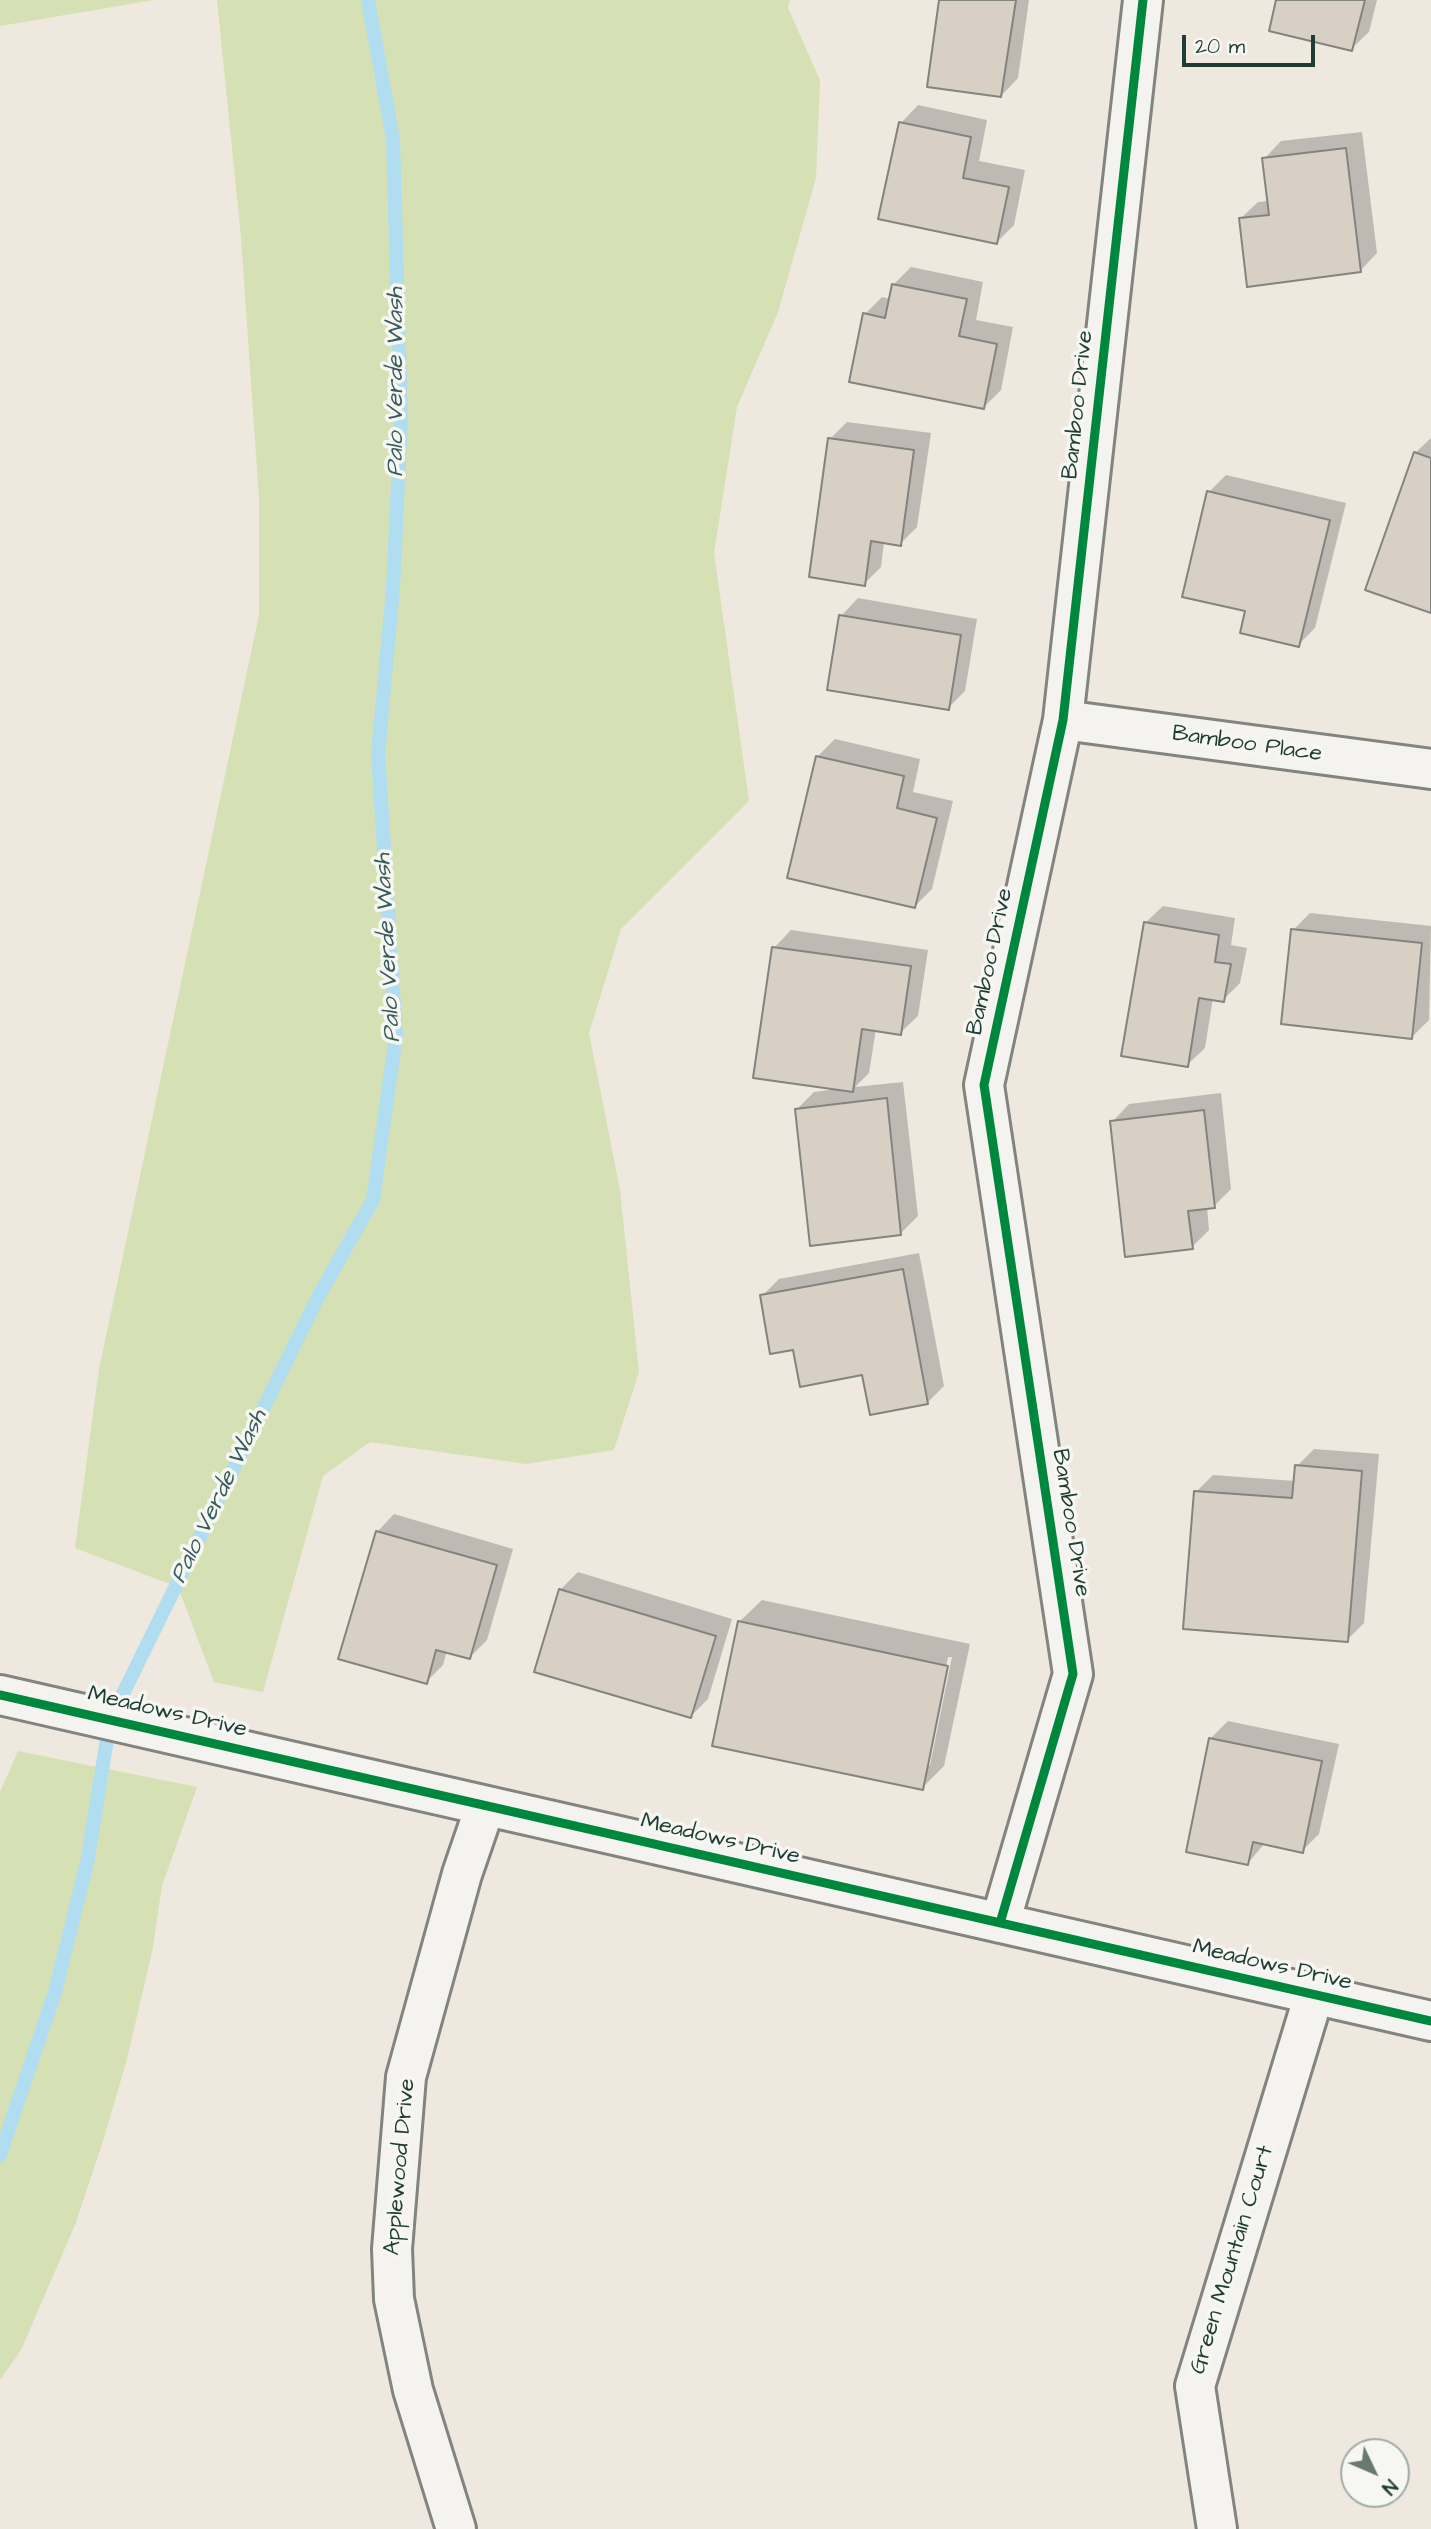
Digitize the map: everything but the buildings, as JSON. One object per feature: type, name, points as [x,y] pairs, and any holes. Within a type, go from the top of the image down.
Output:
[{"type":"street","name":"Bamboo Drive","points":[[1000,1923],[1073,1674],[984,1085],[1063,720],[1143,0]]},
{"type":"street","name":"Bamboo Place","points":[[1063,720],[1431,769]]},
{"type":"street","name":"Meadows Drive","points":[[0,1695],[1431,2021]]},
{"type":"street","name":"Applewood Drive","points":[[456,2529],[411,2377],[394,2299],[393,2236],[407,2077],[463,1874],[485,1807]]},
{"type":"street","name":"Green Mountain Court","points":[[1217,2529],[1195,2386],[1314,1995]]},
{"type":"green space","points":[[0,0],[154,0],[0,26]]},
{"type":"green space","points":[[217,0],[790,0],[788,8],[820,80],[816,178],[778,312],[737,407],[714,553],[749,801],[621,929],[589,1033],[620,1190],[639,1372],[614,1450],[526,1464],[370,1442],[323,1476],[263,1692],[214,1682],[178,1587],[75,1548],[99,1369],[259,615],[259,498],[241,237]]},
{"type":"green space","points":[[18,1751],[197,1787],[162,1886],[152,1952],[126,2063],[103,2141],[75,2225],[21,2350],[0,2380],[0,1792]]},
{"type":"waterway","name":"Palo Verde Wash","points":[[0,2155],[55,1992],[88,1858],[110,1720],[319,1295],[373,1200],[396,1036],[378,754],[393,589],[401,418],[393,139],[368,0]]},
{"type":"cycle path","points":[[1000,1923],[1073,1674],[984,1085],[1063,720],[1143,0]]},
{"type":"cycle path","points":[[0,1695],[1431,2021]]}]
